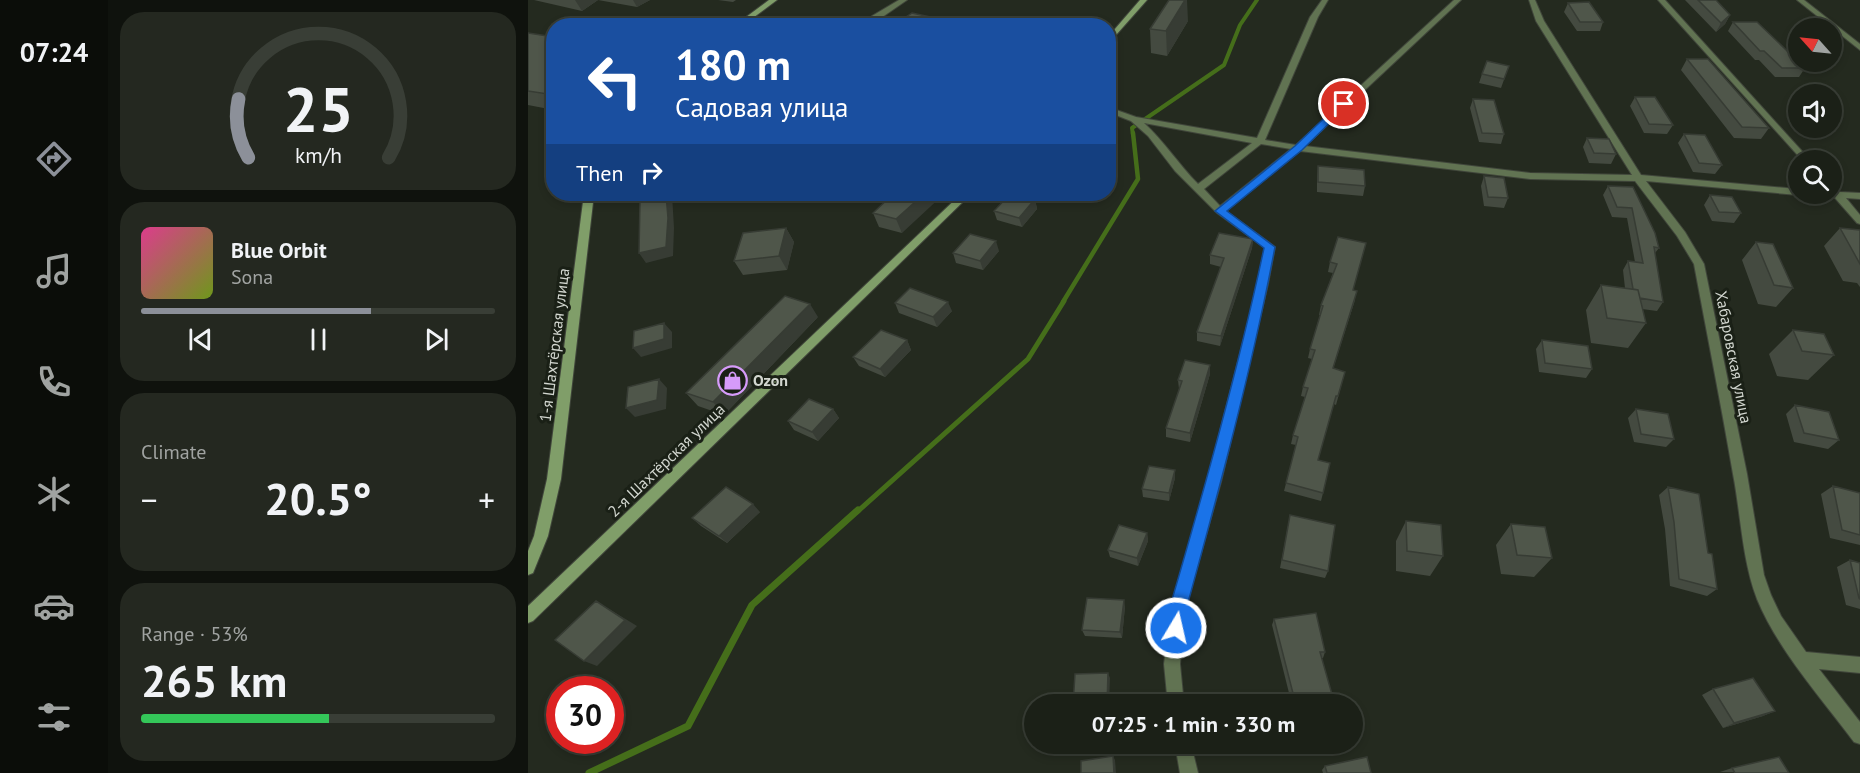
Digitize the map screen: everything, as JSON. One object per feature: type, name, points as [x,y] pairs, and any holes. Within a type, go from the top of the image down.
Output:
[{"type":"main road","points":[[748,18],[774,0]]},
{"type":"main road","points":[[1116,33],[1144,0]]},
{"type":"main road","name":"1-я Шахтёрская улица","points":[[528,568],[541,536],[554,479],[588,201]]},
{"type":"main road","name":"2-я Шахтёрская улица","points":[[528,616],[959,201]]},
{"type":"street","points":[[875,18],[904,0]]},
{"type":"street","points":[[1198,189],[1260,141],[1314,16],[1325,0]]},
{"type":"street","points":[[1220,211],[1298,148],[1458,0]]},
{"type":"street","name":"Хабаровская улица","points":[[1532,0],[1540,21],[1638,178],[1681,234],[1699,264],[1740,474],[1757,576],[1764,597],[1776,621],[1802,659],[1860,736]]},
{"type":"street","points":[[1661,0],[1797,150]]},
{"type":"street","points":[[1800,0],[1860,48]]},
{"type":"street","points":[[1116,112],[1134,119],[1298,148],[1530,176],[1638,178],[1788,191]]},
{"type":"street","points":[[1134,119],[1151,134],[1178,169],[1220,211],[1270,247],[1214,482],[1178,610],[1172,664],[1175,694]]},
{"type":"street","points":[[1842,193],[1860,196]]},
{"type":"street","points":[[1842,200],[1860,221]]},
{"type":"street","points":[[1802,659],[1860,665]]},
{"type":"street","points":[[1185,754],[1190,773]]},
{"type":"building","points":[[1169,0],[1185,0],[1166,31],[1150,29]]},
{"type":"building","points":[[1698,0],[1716,0],[1730,15],[1721,23]]},
{"type":"building","points":[[1589,2],[1603,22],[1580,22],[1568,3]]},
{"type":"building","points":[[912,13],[930,17],[929,18],[904,18]]},
{"type":"building","points":[[1733,22],[1757,22],[1788,52],[1788,68],[1782,68],[1764,51],[1760,51]]},
{"type":"building","points":[[528,33],[546,36],[546,94],[528,91]]},
{"type":"building","points":[[1687,59],[1708,59],[1769,128],[1742,127]]},
{"type":"building","points":[[1487,61],[1509,66],[1504,79],[1482,74]]},
{"type":"building","points":[[1635,97],[1655,97],[1673,125],[1649,124]]},
{"type":"building","points":[[1473,99],[1494,100],[1504,134],[1482,133]]},
{"type":"building","points":[[1684,134],[1705,135],[1722,165],[1699,163]]},
{"type":"building","points":[[1587,138],[1609,139],[1616,154],[1594,153]]},
{"type":"building","points":[[1318,166],[1364,170],[1365,186],[1318,182]]},
{"type":"building","points":[[1484,176],[1504,178],[1508,198],[1488,197]]},
{"type":"building","points":[[1608,186],[1633,187],[1655,233],[1659,248],[1654,247],[1663,302],[1640,298],[1638,290],[1633,289],[1628,261],[1643,263],[1632,208],[1617,207]]},
{"type":"building","points":[[1710,195],[1732,197],[1741,213],[1719,212]]},
{"type":"building","points":[[640,201],[667,201],[666,247],[639,253]]},
{"type":"building","points":[[886,201],[916,201],[896,219],[873,213]]},
{"type":"building","points":[[1003,201],[1033,201],[1019,218],[994,211]]},
{"type":"building","points":[[786,228],[779,256],[734,261],[743,233]]},
{"type":"building","points":[[1840,228],[1860,230],[1860,264]]},
{"type":"building","points":[[1219,233],[1253,239],[1221,336],[1197,332],[1224,258],[1210,255]]},
{"type":"building","points":[[970,234],[996,241],[980,261],[953,253]]},
{"type":"building","points":[[1338,237],[1366,243],[1353,290],[1357,291],[1333,368],[1345,372],[1318,460],[1330,463],[1323,493],[1286,483],[1298,437],[1293,435],[1308,388],[1303,387],[1315,350],[1310,349],[1323,306],[1321,305],[1337,264],[1330,262]]},
{"type":"building","points":[[1756,242],[1773,244],[1793,288],[1774,285]]},
{"type":"building","points":[[1601,285],[1638,290],[1646,323],[1607,318]]},
{"type":"building","points":[[910,288],[948,302],[933,317],[895,303]]},
{"type":"building","points":[[785,296],[810,304],[713,402],[686,393]]},
{"type":"building","points":[[664,323],[664,339],[633,348],[634,331]]},
{"type":"building","points":[[881,330],[907,340],[880,369],[853,357]]},
{"type":"building","points":[[1793,330],[1824,334],[1834,355],[1802,351]]},
{"type":"building","points":[[1542,340],[1588,346],[1592,369],[1545,363]]},
{"type":"building","points":[[1185,360],[1210,365],[1190,433],[1166,428],[1182,381],[1178,380]]},
{"type":"building","points":[[659,379],[657,400],[626,408],[628,387]]},
{"type":"building","points":[[809,399],[833,409],[812,432],[788,421]]},
{"type":"building","points":[[1795,405],[1829,412],[1839,440],[1804,433]]},
{"type":"building","points":[[1636,409],[1668,414],[1674,439],[1641,434]]},
{"type":"building","points":[[1149,466],[1175,470],[1169,493],[1142,489]]},
{"type":"building","points":[[1833,486],[1860,493],[1860,535],[1842,530]]},
{"type":"building","points":[[726,487],[753,504],[719,536],[692,518]]},
{"type":"building","points":[[1668,487],[1699,494],[1708,553],[1712,554],[1717,589],[1679,579],[1674,522]]},
{"type":"building","points":[[1290,515],[1335,525],[1328,571],[1282,560]]},
{"type":"building","points":[[1406,521],[1441,525],[1443,556],[1407,551]]},
{"type":"building","points":[[1511,524],[1545,527],[1552,558],[1517,555]]},
{"type":"building","points":[[1119,525],[1147,533],[1137,558],[1108,550]]},
{"type":"building","points":[[1850,560],[1860,563],[1860,599],[1859,598]]},
{"type":"building","points":[[1087,598],[1124,600],[1120,632],[1082,630]]},
{"type":"building","points":[[596,601],[625,620],[584,661],[555,640]]},
{"type":"building","points":[[1316,613],[1325,652],[1320,652],[1332,694],[1293,694],[1274,619]]},
{"type":"building","points":[[1108,673],[1107,694],[1074,694],[1075,674]]},
{"type":"building","points":[[1753,678],[1775,711],[1734,723],[1713,689]]},
{"type":"building","points":[[1113,756],[1114,773],[1081,773],[1081,761]]},
{"type":"building","points":[[1367,757],[1371,773],[1327,773],[1325,766]]},
{"type":"building","points":[[1779,757],[1789,773],[1735,773],[1732,768]]},
{"type":"waterway","points":[[1133,135],[1132,128],[1224,65],[1240,25],[1257,0]]},
{"type":"waterway","points":[[1063,302],[1138,179],[1133,133]]},
{"type":"waterway","points":[[857,512],[1028,359],[1064,301]]},
{"type":"waterway","points":[[589,773],[688,726],[752,605],[858,510]]},
{"type":"place","name":"Ozon","points":[[732,380]]},
{"type":"route","points":[[1176,628],[1178,610],[1214,482],[1258,306],[1270,247],[1220,211],[1298,148],[1344,104]]}]
